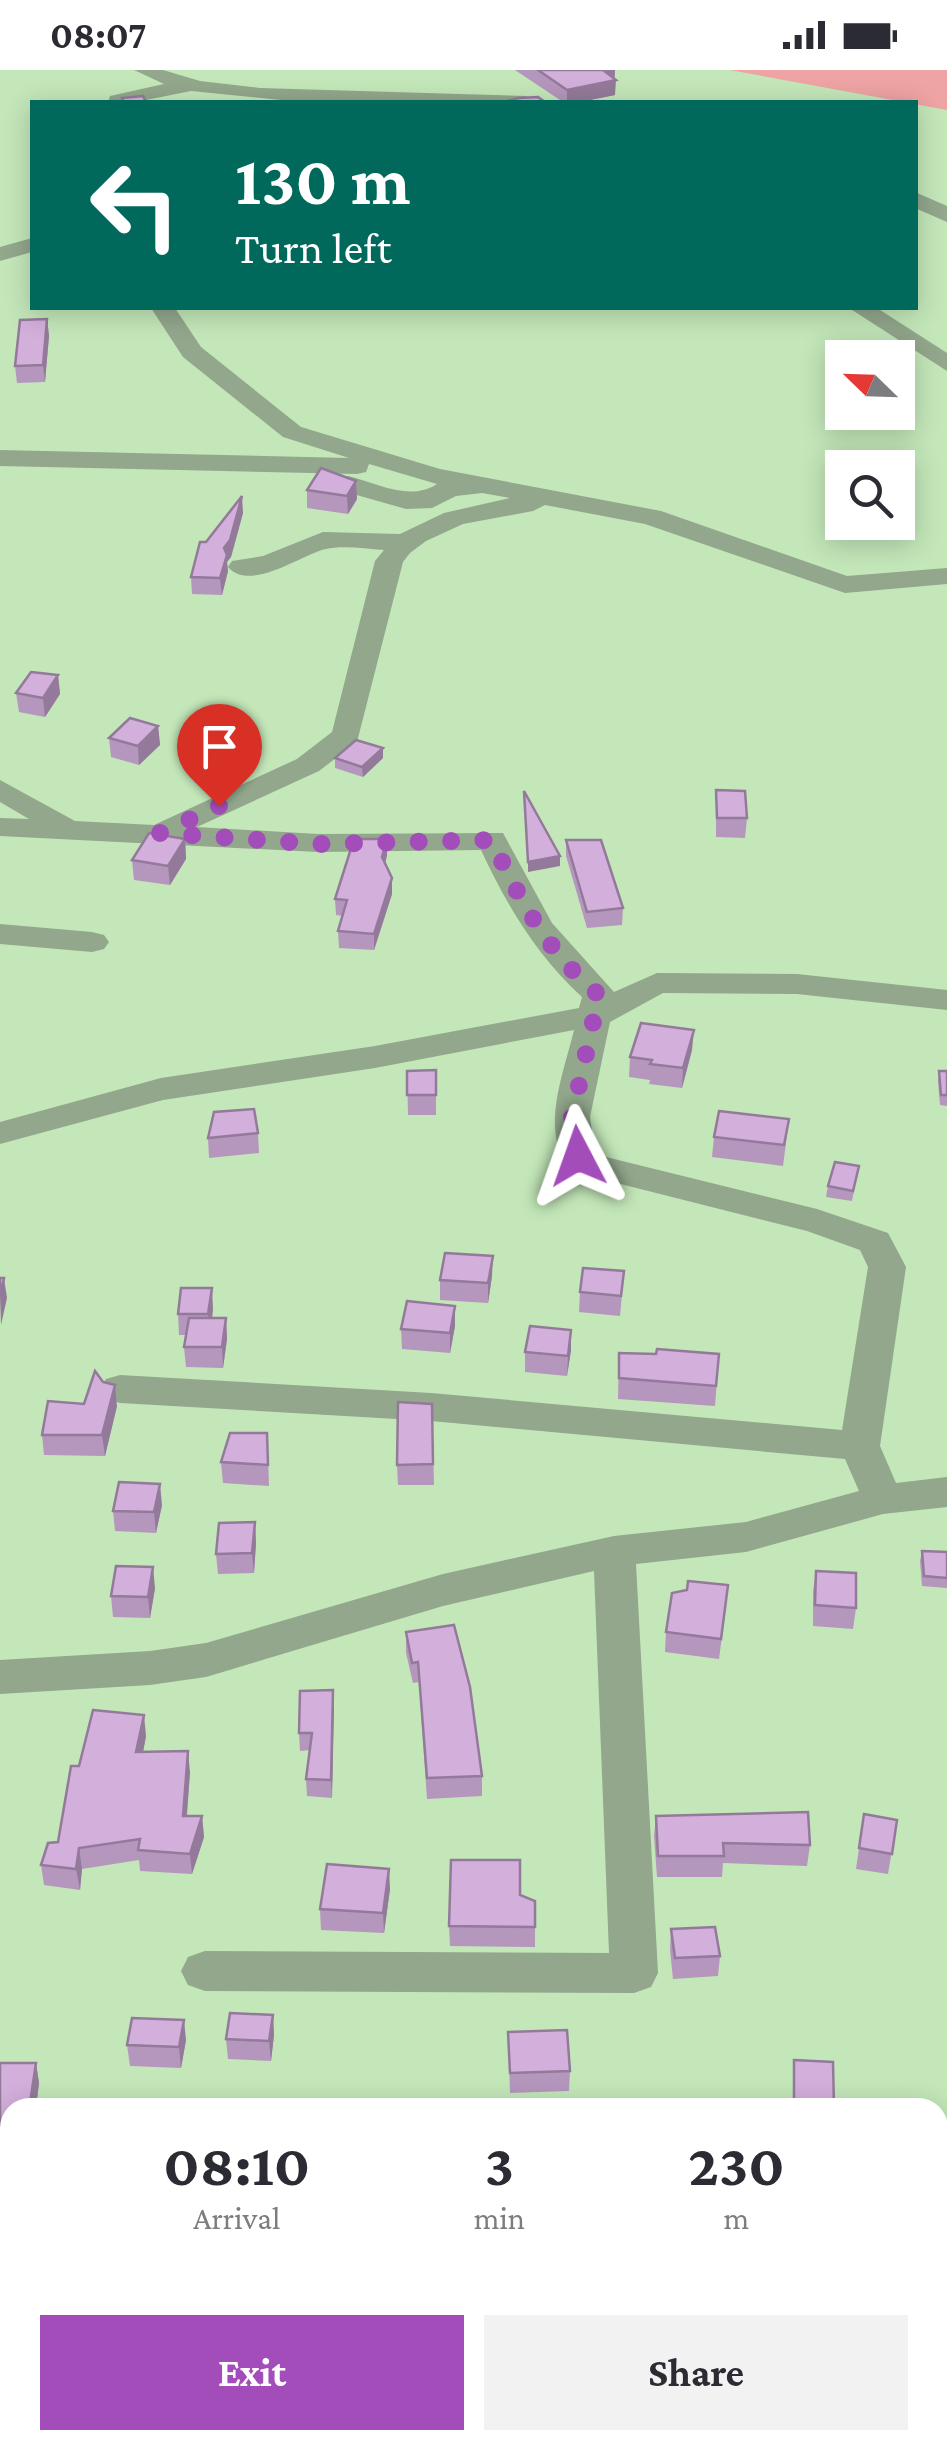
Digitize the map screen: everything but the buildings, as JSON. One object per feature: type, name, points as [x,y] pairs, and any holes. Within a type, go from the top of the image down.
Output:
[{"type":"street","points":[[117,100],[118,70]]},
{"type":"street","points":[[144,70],[190,86],[249,93],[464,100]]},
{"type":"street","points":[[501,81],[524,100]]},
{"type":"street","points":[[122,100],[190,86]]},
{"type":"street","points":[[918,200],[947,215]]},
{"type":"street","points":[[164,310],[192,352],[292,432],[409,468],[650,517],[846,585],[947,576]]},
{"type":"street","points":[[864,310],[947,364]]},
{"type":"street","points":[[0,458],[409,468]]},
{"type":"street","points":[[348,484],[406,501],[432,500],[450,488],[488,486]]},
{"type":"street","points":[[242,566],[269,564],[323,540],[400,542],[466,515],[567,500]]},
{"type":"street","points":[[160,833],[308,765],[346,736],[389,561],[400,542]]},
{"type":"street","points":[[916,581],[947,602]]},
{"type":"street","points":[[0,790],[66,827]]},
{"type":"street","points":[[0,827],[66,827],[318,844],[492,840],[522,904],[569,970],[599,995],[572,1117],[578,1156],[590,1165],[817,1221],[876,1242],[886,1267],[860,1446],[883,1499]]},
{"type":"street","points":[[0,934],[92,942]]},
{"type":"street","points":[[0,1132],[161,1089],[375,1057],[596,1015],[657,983],[708,980],[797,984],[947,1000]]},
{"type":"street","points":[[120,1390],[431,1407],[860,1446]]},
{"type":"street","points":[[0,1677],[150,1668],[206,1660],[444,1590],[614,1551],[746,1537],[883,1499],[947,1492]]},
{"type":"street","points":[[205,1971],[634,1972],[614,1551]]},
{"type":"shaded area","points":[[730,70],[947,70],[947,110],[918,105],[918,100],[893,100]]},
{"type":"route","points":[[219,806],[160,833],[318,844],[492,840],[522,904],[569,970],[599,995],[572,1117],[578,1156]]}]
